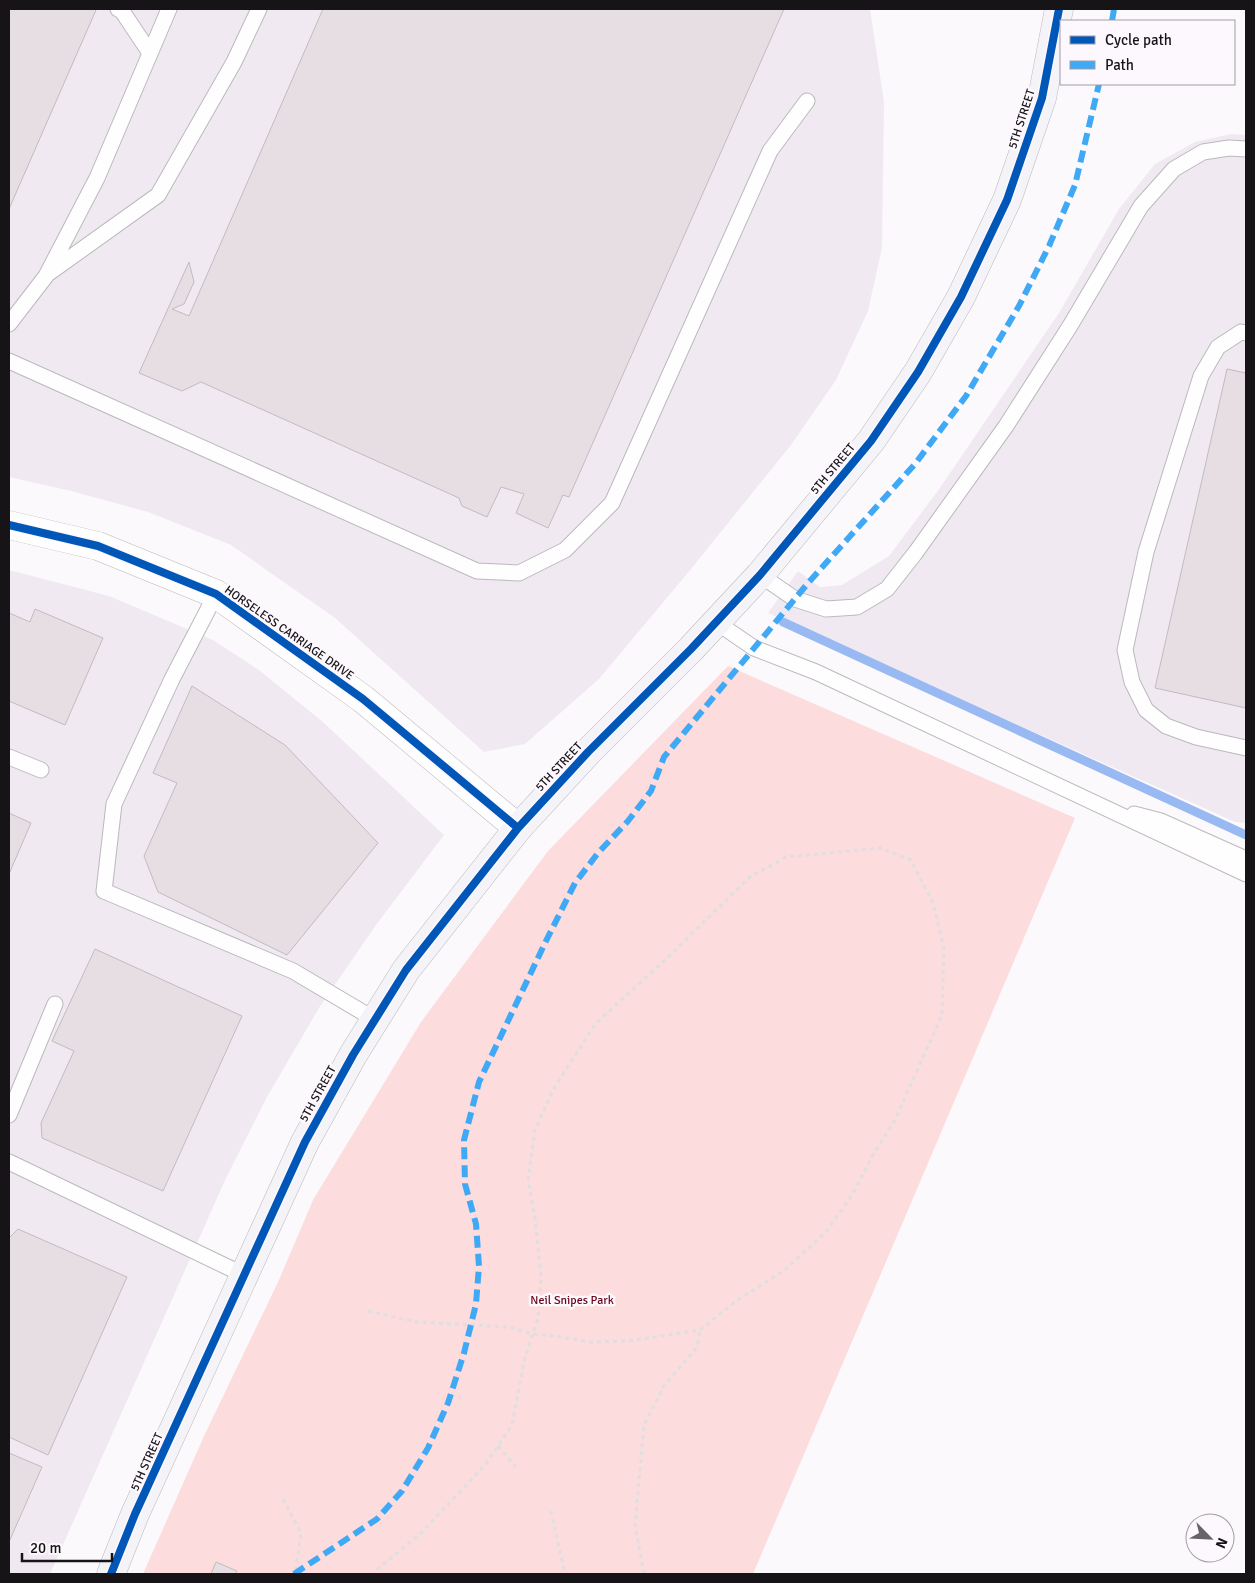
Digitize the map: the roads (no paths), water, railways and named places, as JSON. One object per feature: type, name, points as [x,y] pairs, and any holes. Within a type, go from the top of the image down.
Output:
[{"type":"street","name":"5TH STREET","points":[[111,1574],[135,1514],[305,1142],[352,1055],[406,970],[518,828],[588,752],[760,575],[871,440],[918,372],[961,297],[1007,200],[1042,98],[1059,9]]},
{"type":"street","name":"HORSELESS CARRIAGE DRIVE","points":[[9,525],[98,546],[216,594],[363,699],[518,828]]},
{"type":"lane","points":[[118,9],[122,11],[150,53]]},
{"type":"lane","points":[[9,324],[46,276],[96,178],[169,9]]},
{"type":"lane","points":[[46,276],[158,194],[234,62],[258,9]]},
{"type":"lane","points":[[9,361],[477,571],[519,573],[565,550],[612,503],[770,151],[807,101]]},
{"type":"lane","points":[[760,575],[795,599],[826,609],[857,606],[887,589],[916,552],[1006,426],[1070,326],[1142,206],[1174,169],[1203,152],[1229,148],[1246,149]]},
{"type":"lane","points":[[1246,332],[1241,332],[1218,347],[1201,376],[1146,552],[1125,650],[1132,682],[1146,710],[1166,726],[1196,737],[1246,748]]},
{"type":"lane","points":[[216,594],[172,678],[114,804],[104,891],[293,971],[374,1020]]},
{"type":"lane","points":[[716,622],[754,648],[816,672],[1246,874]]},
{"type":"lane","points":[[9,757],[41,770]]},
{"type":"lane","points":[[1099,805],[1161,821],[1246,858]]},
{"type":"lane","points":[[9,1115],[55,1004]]},
{"type":"lane","points":[[9,1162],[244,1274]]},
{"type":"waterway","points":[[783,622],[1246,835]]},
{"type":"park label","name":"Neil Snipes Park","points":[[572,1300]]}]
